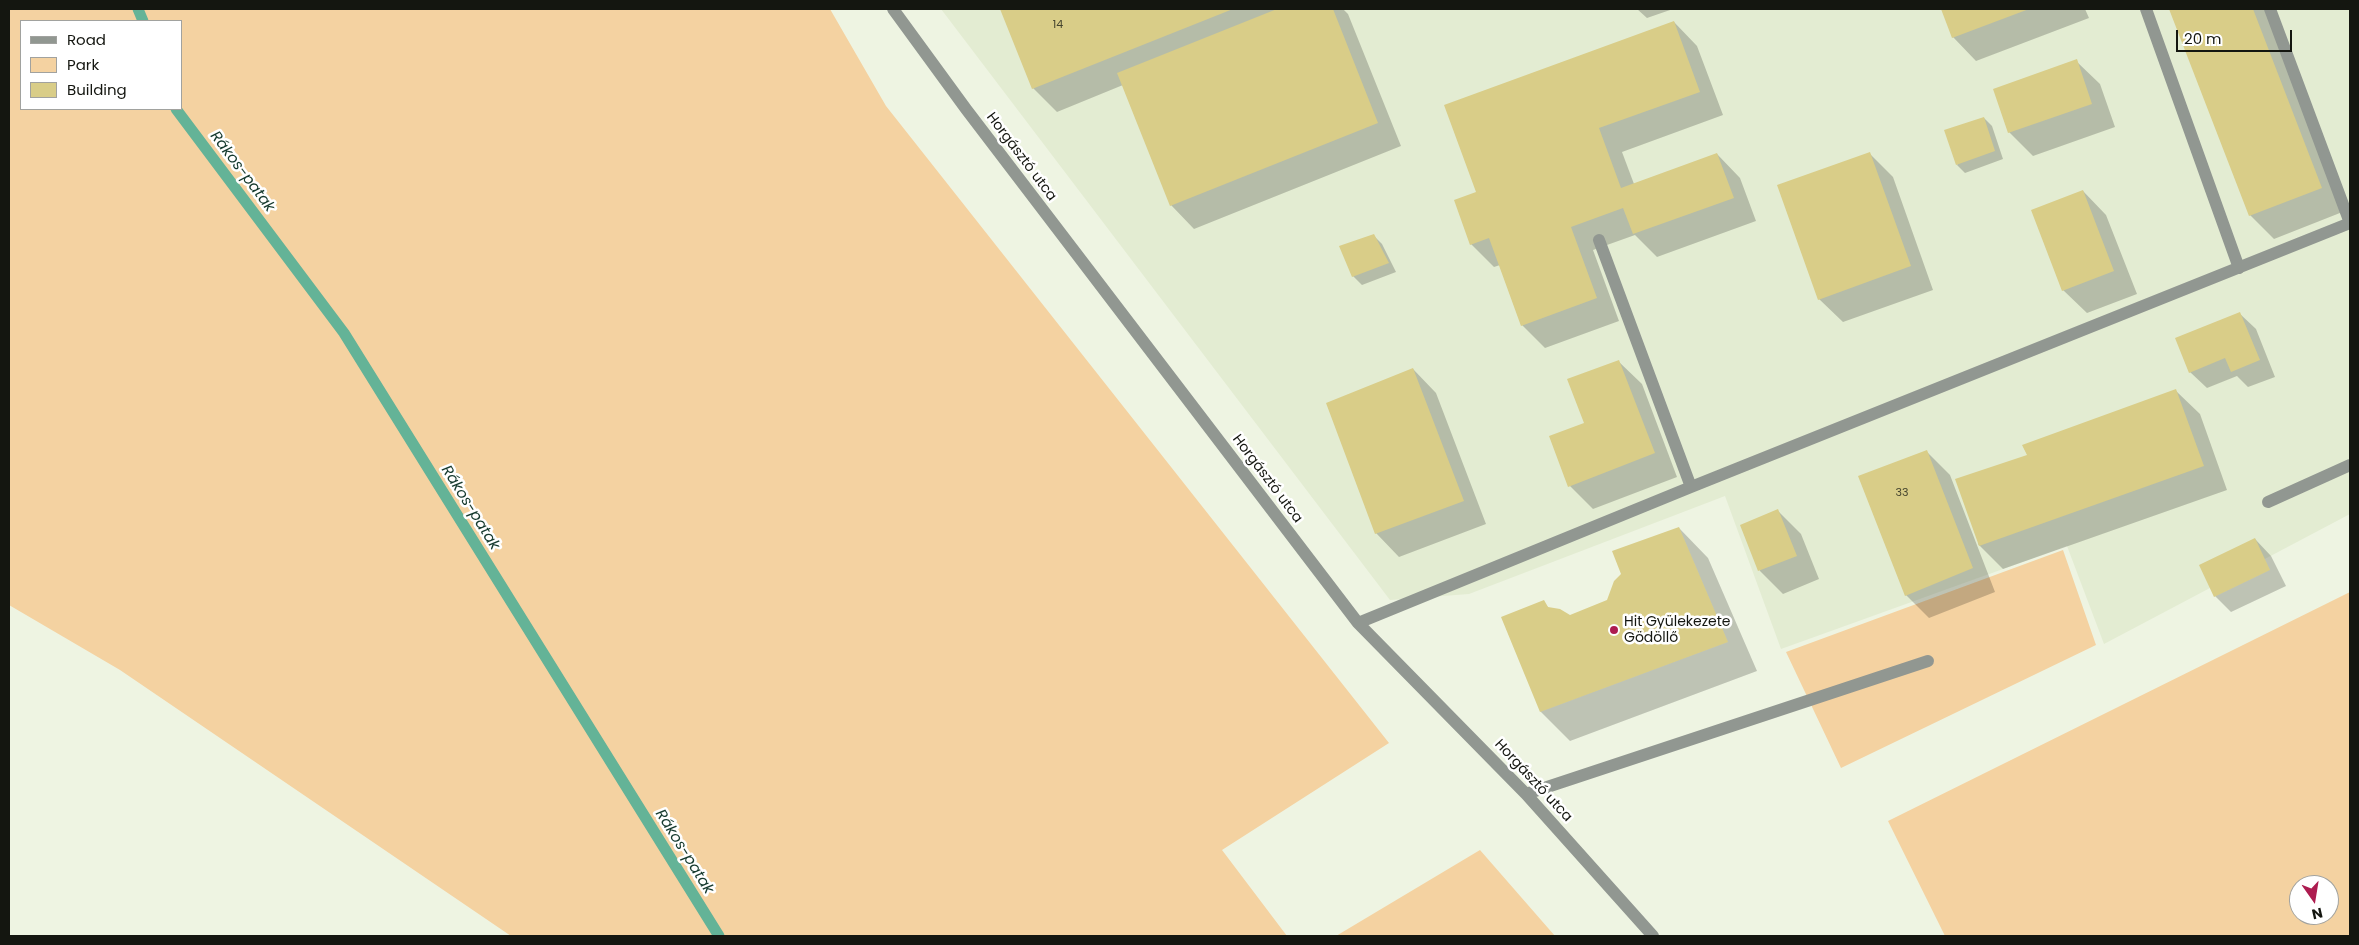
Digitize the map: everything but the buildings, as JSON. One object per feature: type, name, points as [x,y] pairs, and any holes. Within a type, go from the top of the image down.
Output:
[{"type":"street","name":"Horgásztó utca","points":[[894,9],[966,109],[1358,623],[1526,794],[1653,936]]},
{"type":"street","points":[[2146,9],[2240,268]]},
{"type":"street","points":[[1358,623],[1691,487],[2350,223],[2270,9]]},
{"type":"street","points":[[1599,240],[1691,487]]},
{"type":"street","points":[[2268,502],[2350,465]]},
{"type":"street","points":[[1526,794],[1928,661]]},
{"type":"shaded area","points":[[941,9],[2350,9],[2350,514],[2104,644],[2067,546],[1781,649],[1725,496],[1469,594],[1390,600]]},
{"type":"green space","points":[[9,9],[830,9],[886,106],[1389,743],[1222,850],[1287,936],[511,936],[120,670],[9,605]]},
{"type":"green space","points":[[2063,550],[2096,645],[1841,768],[1786,652]]},
{"type":"green space","points":[[2350,592],[2350,936],[1945,936],[1888,821]]},
{"type":"green space","points":[[1480,850],[1555,936],[1336,936]]},
{"type":"waterway","name":"Rákos-patak","points":[[138,9],[143,20]]},
{"type":"waterway","name":"Rákos-patak","points":[[177,110],[344,333],[719,936]]},
{"type":"place","name":"Hit Gyülekezete Gödöllő","points":[[1614,630]]}]
